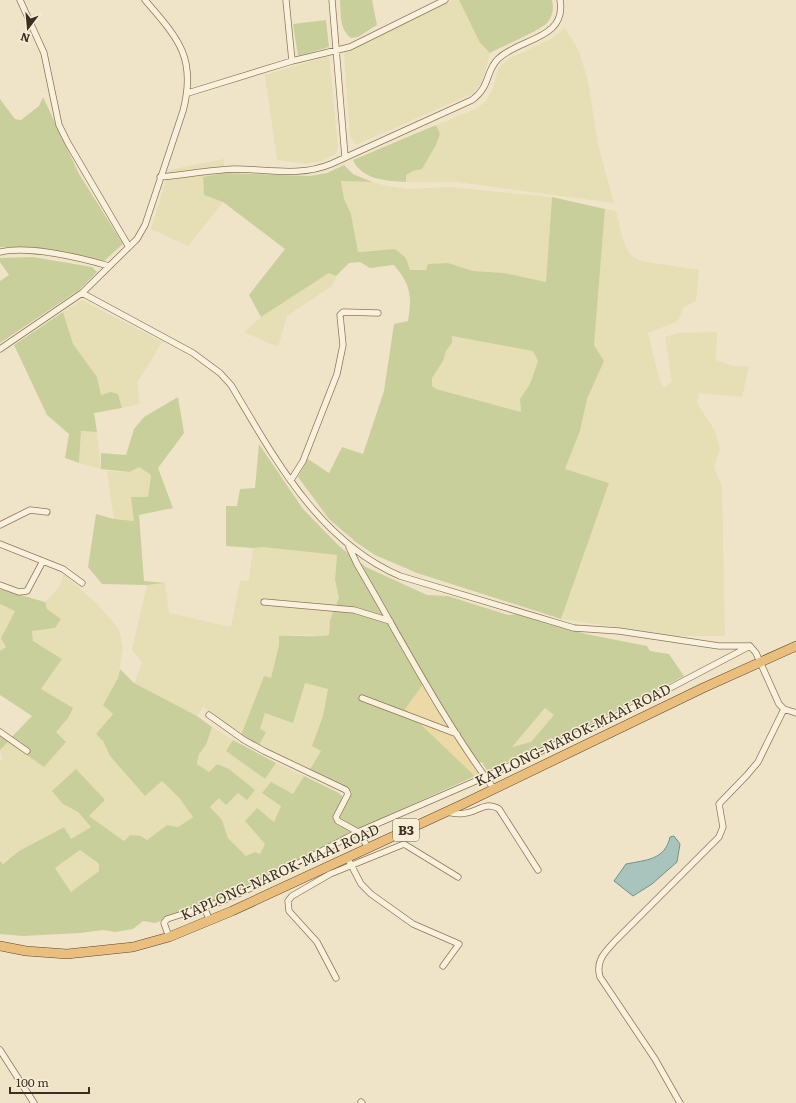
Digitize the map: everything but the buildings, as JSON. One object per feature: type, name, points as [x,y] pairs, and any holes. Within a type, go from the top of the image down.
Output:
[{"type":"highway","name":"KAPLONG-NAROK-MAAI ROAD","points":[[0,946],[26,951],[67,954],[127,948],[169,937],[210,921],[446,811],[760,661],[796,646]]},
{"type":"street","points":[[20,0],[44,53],[59,125],[128,247]]},
{"type":"street","points":[[0,349],[82,294],[137,239],[144,225],[188,93],[187,67],[182,48],[174,35],[145,0]]},
{"type":"street","points":[[286,0],[292,61]]},
{"type":"street","points":[[332,0],[345,157]]},
{"type":"street","points":[[188,93],[292,61],[358,44],[445,0]]},
{"type":"street","points":[[160,177],[234,169],[306,171],[320,169],[431,120],[472,100],[484,89],[498,59],[544,34],[556,25],[561,15],[560,0]]},
{"type":"street","points":[[0,252],[14,250],[45,253],[109,266]]},
{"type":"street","points":[[82,294],[193,353],[220,373],[230,385],[283,471],[314,511],[348,545],[374,563],[400,576],[574,628],[619,630],[720,646],[750,646],[754,649],[779,704],[784,709],[796,713]]},
{"type":"street","points":[[291,480],[303,461],[337,374],[343,345],[340,315],[348,310],[378,313]]},
{"type":"street","points":[[0,525],[30,510],[47,512]]},
{"type":"street","points":[[0,544],[69,572],[82,583]]},
{"type":"street","points":[[348,545],[357,564],[457,734],[485,777],[494,788]]},
{"type":"street","points":[[0,585],[19,592],[27,591],[43,562]]},
{"type":"street","points":[[264,602],[354,610],[390,621]]},
{"type":"street","points":[[169,937],[165,920],[204,907],[251,888],[358,832],[485,777],[611,719],[750,646]]},
{"type":"street","points":[[362,698],[457,734]]},
{"type":"street","points":[[680,1103],[654,1059],[600,977],[598,964],[603,954],[616,940],[719,837],[723,827],[719,804],[758,762],[784,709]]},
{"type":"street","points":[[209,715],[244,740],[264,751],[346,790],[348,794],[336,817],[338,821],[358,832],[368,847]]},
{"type":"street","points":[[611,719],[615,731]]},
{"type":"street","points":[[0,732],[27,751]]},
{"type":"street","points":[[446,811],[457,814],[467,813],[486,806],[493,806],[499,810],[538,870]]},
{"type":"street","points":[[336,978],[317,942],[289,911],[288,901],[292,896],[352,865],[404,844],[458,877]]},
{"type":"street","points":[[347,857],[361,884],[371,894],[404,919],[458,943],[459,946],[443,966]]},
{"type":"street","points":[[204,907],[210,921]]},
{"type":"street","points":[[0,1050],[34,1103]]},
{"type":"shaded area","points":[[453,0],[459,0],[480,43],[490,53],[482,82],[474,93],[356,145],[350,136],[344,53]]},
{"type":"shaded area","points":[[565,28],[579,51],[588,81],[598,145],[614,203],[456,182],[406,182],[406,175],[413,171],[422,169],[436,145],[440,134],[436,125],[476,109],[486,101],[493,89],[497,72],[501,65],[510,58],[551,39]]},
{"type":"shaded area","points":[[329,56],[338,147],[336,154],[322,161],[306,164],[277,160],[265,75]]},
{"type":"shaded area","points":[[224,159],[224,173],[203,177],[204,195],[223,202],[188,246],[151,229],[169,170]]},
{"type":"shaded area","points":[[341,181],[372,182],[408,189],[449,187],[552,197],[546,282],[504,273],[473,271],[448,263],[426,270],[410,270],[406,258],[374,250],[358,252],[351,214],[344,199]]},
{"type":"shaded area","points":[[605,209],[616,211],[624,243],[630,255],[641,261],[699,270],[696,301],[684,307],[678,321],[648,333],[659,378],[664,388],[672,382],[665,337],[679,333],[717,332],[716,360],[732,366],[749,366],[742,397],[699,393],[697,403],[715,431],[720,449],[714,467],[722,486],[725,636],[678,636],[561,619],[609,483],[565,469],[580,431],[587,399],[604,361],[594,345]]},
{"type":"shaded area","points":[[329,273],[336,276],[332,286],[287,316],[278,347],[244,332],[261,317]]},
{"type":"shaded area","points":[[82,300],[162,342],[137,383],[140,404],[122,408],[118,394],[101,395],[97,377],[73,344],[63,312]]},
{"type":"shaded area","points":[[452,336],[533,350],[538,361],[530,384],[520,399],[521,412],[436,389],[432,386],[432,378],[443,361],[446,351],[452,343]]},
{"type":"shaded area","points":[[81,431],[97,432],[101,469],[79,463]]},
{"type":"shaded area","points":[[139,467],[151,475],[148,497],[135,521],[114,519],[107,471],[130,472]]},
{"type":"shaded area","points":[[262,547],[337,555],[335,580],[339,598],[330,620],[329,635],[279,636],[279,645],[271,678],[264,676],[241,735],[203,707],[197,716],[134,683],[142,663],[132,650],[147,585],[165,583],[169,613],[231,627],[240,581],[249,580],[253,548]]},
{"type":"shaded area","points":[[64,574],[98,605],[119,629],[123,648],[118,678],[103,705],[113,714],[96,734],[103,741],[110,756],[145,796],[162,781],[180,799],[193,817],[178,827],[167,825],[147,840],[124,841],[89,816],[63,804],[78,812],[91,827],[71,839],[63,827],[19,851],[2,864],[0,861],[0,761],[2,760],[0,750],[8,742],[56,732],[68,718],[41,689],[62,659],[33,641],[32,631],[55,628],[61,619],[47,609],[45,602],[60,586]]},
{"type":"shaded area","points":[[0,604],[15,610],[1,638],[6,647],[0,651]]},
{"type":"shaded area","points":[[305,683],[329,689],[323,716],[321,751],[309,771],[284,760],[259,745],[265,732],[260,729],[265,713]]},
{"type":"shaded area","points":[[546,708],[554,715],[531,743],[511,747]]},
{"type":"shaded area","points":[[212,727],[233,740],[226,751],[265,779],[276,763],[304,776],[293,794],[262,793],[281,806],[274,822],[245,821],[266,844],[260,854],[255,852],[246,856],[228,838],[222,820],[210,807],[219,798],[226,805],[238,793],[254,790],[229,769],[217,764],[209,772],[197,764],[199,754],[206,745]]},
{"type":"shaded area","points":[[80,850],[99,865],[99,871],[71,892],[55,868]]},
{"type":"green space","points":[[340,0],[372,0],[377,25],[358,37],[351,38],[344,30]]},
{"type":"green space","points":[[459,0],[552,0],[553,9],[551,18],[543,26],[490,53],[480,43]]},
{"type":"green space","points":[[326,20],[329,47],[298,56],[293,24]]},
{"type":"green space","points":[[43,97],[79,174],[123,244],[104,261],[31,247],[0,247],[0,99],[15,119],[21,120],[39,106]]},
{"type":"green space","points":[[436,125],[440,134],[436,145],[422,169],[413,171],[406,175],[406,182],[376,178],[362,172],[353,160]]},
{"type":"green space","points":[[344,165],[353,174],[372,182],[341,181],[344,199],[351,214],[358,252],[395,249],[406,258],[410,270],[426,270],[428,264],[448,263],[473,271],[504,273],[546,282],[552,197],[605,209],[594,345],[604,361],[587,399],[580,431],[565,469],[609,483],[561,619],[417,573],[375,555],[357,543],[329,519],[298,477],[308,459],[329,473],[342,447],[363,454],[384,391],[394,324],[408,321],[410,305],[409,291],[400,272],[394,265],[370,268],[360,262],[349,263],[336,276],[329,273],[261,317],[249,295],[285,249],[223,202],[204,195],[203,177],[224,173],[310,176],[327,173]],"holes":[[[452,336],[533,351],[538,361],[530,384],[520,399],[521,412],[436,389],[432,386],[432,378],[443,361],[446,351],[452,343]]]},
{"type":"green space","points":[[33,257],[92,267],[97,272],[79,290],[0,343],[0,281],[9,275],[0,262],[0,258]]},
{"type":"green space","points":[[63,312],[73,344],[97,377],[101,395],[111,392],[118,394],[122,408],[94,413],[97,432],[81,431],[79,463],[65,458],[69,434],[47,415],[14,345]]},
{"type":"green space","points":[[178,397],[184,433],[158,468],[173,508],[139,515],[144,581],[165,583],[147,585],[102,584],[88,567],[96,514],[114,519],[134,521],[131,497],[148,497],[151,475],[139,467],[130,472],[101,469],[101,453],[126,455],[134,429],[144,417]]},
{"type":"green space","points":[[259,444],[303,509],[340,547],[366,567],[427,595],[448,596],[508,615],[517,614],[586,634],[647,646],[650,651],[669,654],[684,676],[594,722],[487,771],[482,762],[474,764],[405,709],[475,776],[358,829],[340,820],[352,792],[309,771],[321,751],[312,746],[323,716],[328,689],[305,683],[293,723],[265,713],[260,729],[266,732],[259,745],[241,735],[264,676],[271,678],[279,645],[279,636],[329,635],[330,620],[339,598],[335,580],[337,555],[262,547],[253,548],[226,546],[226,506],[237,506],[240,489],[255,488]],"holes":[[[545,708],[554,715],[531,742],[512,747]]]},
{"type":"green space","points":[[0,589],[45,602],[47,609],[61,619],[55,628],[32,631],[33,641],[62,659],[41,689],[73,708],[68,718],[56,732],[66,742],[44,767],[8,742],[0,750],[0,737],[8,741],[32,716],[0,695],[0,651],[6,647],[1,638],[15,611],[0,604]]},
{"type":"green space","points":[[120,669],[134,683],[197,716],[212,727],[206,745],[199,754],[197,764],[209,772],[217,764],[229,769],[255,790],[247,800],[238,793],[226,805],[219,798],[210,807],[222,820],[228,838],[246,856],[255,852],[260,854],[265,844],[245,821],[257,808],[274,822],[281,806],[262,793],[271,782],[293,794],[304,776],[339,793],[343,797],[334,819],[336,824],[352,832],[220,900],[155,923],[143,921],[133,929],[115,932],[103,930],[80,933],[23,936],[0,934],[0,861],[3,864],[19,851],[64,827],[71,839],[91,827],[78,812],[63,804],[52,791],[76,769],[105,800],[89,816],[124,841],[130,835],[141,836],[147,840],[167,825],[178,827],[193,817],[180,799],[162,781],[145,796],[110,756],[103,741],[96,734],[113,714],[103,705],[118,678]],"holes":[[[80,850],[99,864],[99,871],[71,892],[55,868]]]},
{"type":"green space","points":[[233,740],[276,763],[265,779],[226,751]]},
{"type":"sand","points":[[424,683],[479,774],[475,776],[405,709]]},
{"type":"water","points":[[674,836],[680,844],[677,862],[652,884],[633,896],[614,881],[626,864],[654,858],[664,850],[670,837]]}]
